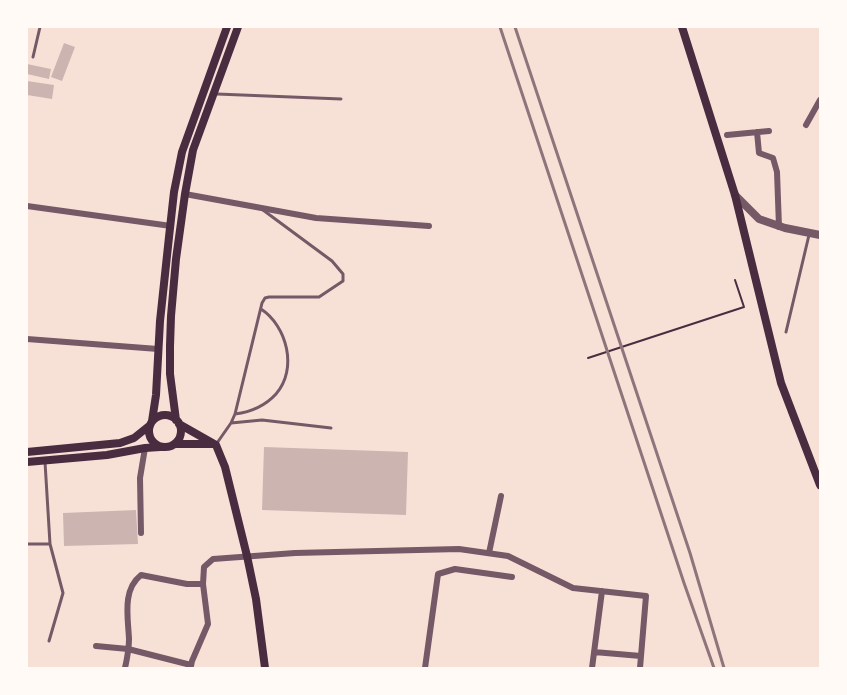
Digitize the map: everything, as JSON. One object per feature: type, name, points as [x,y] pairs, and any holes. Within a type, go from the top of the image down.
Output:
[{"type":"main road","points":[[160,447],[151,441],[149,436],[156,395],[158,349],[174,192],[182,152],[227,27]]},
{"type":"main road","points":[[175,444],[181,435],[170,374],[170,346],[175,270],[185,194],[193,150],[238,27]]},
{"type":"main road","points":[[682,27],[735,195],[781,383],[820,485]]},
{"type":"main road","points":[[27,452],[120,443],[134,438],[161,416],[172,417],[216,445],[225,467],[247,556],[256,599],[265,668]]},
{"type":"main road","points":[[27,462],[107,455],[186,443],[216,445]]},
{"type":"street","points":[[806,125],[820,100]]},
{"type":"street","points":[[727,135],[769,131]]},
{"type":"street","points":[[757,132],[759,153],[773,158],[777,172],[779,226]]},
{"type":"street","points":[[185,194],[316,218],[429,226]]},
{"type":"street","points":[[735,195],[759,219],[820,235]]},
{"type":"street","points":[[27,206],[171,226]]},
{"type":"street","points":[[27,339],[158,349]]},
{"type":"street","points":[[141,533],[140,478],[145,448]]},
{"type":"street","points":[[489,553],[501,496]]},
{"type":"street","points":[[96,646],[128,650],[191,666],[208,624],[203,584],[204,567],[213,559],[295,553],[459,549],[508,556],[573,588],[646,596],[640,668]]},
{"type":"street","points":[[424,668],[438,574],[455,569],[512,578]]},
{"type":"street","points":[[125,668],[129,641],[126,619],[128,594],[136,579],[141,575],[187,584],[203,584]]},
{"type":"street","points":[[592,668],[602,591]]},
{"type":"street","points":[[594,652],[641,656]]},
{"type":"lane","points":[[33,57],[40,27]]},
{"type":"lane","points":[[214,94],[341,99]]},
{"type":"lane","points":[[216,445],[235,414],[265,298],[319,297],[343,281],[343,274],[332,261],[260,208]]},
{"type":"lane","points":[[786,332],[810,233]]},
{"type":"lane","points":[[235,414],[248,412],[264,405],[282,386],[286,373],[288,350],[284,338],[269,314],[261,309]]},
{"type":"lane","points":[[231,423],[262,420],[331,428]]},
{"type":"lane","points":[[45,461],[50,544],[63,593],[49,641]]},
{"type":"lane","points":[[27,544],[50,544]]},
{"type":"path","points":[[588,358],[744,307],[735,280]]},
{"type":"building","points":[[64,43],[75,47],[62,81],[51,77]]},
{"type":"building","points":[[27,64],[51,69],[49,79],[27,74]]},
{"type":"building","points":[[27,81],[54,85],[52,99],[27,95]]},
{"type":"building","points":[[264,447],[408,452],[406,515],[262,510]]},
{"type":"building","points":[[136,510],[138,544],[64,546],[63,513]]},
{"type":"railway","points":[[500,27],[714,668]]},
{"type":"railway","points":[[515,27],[690,553],[724,668]]}]
